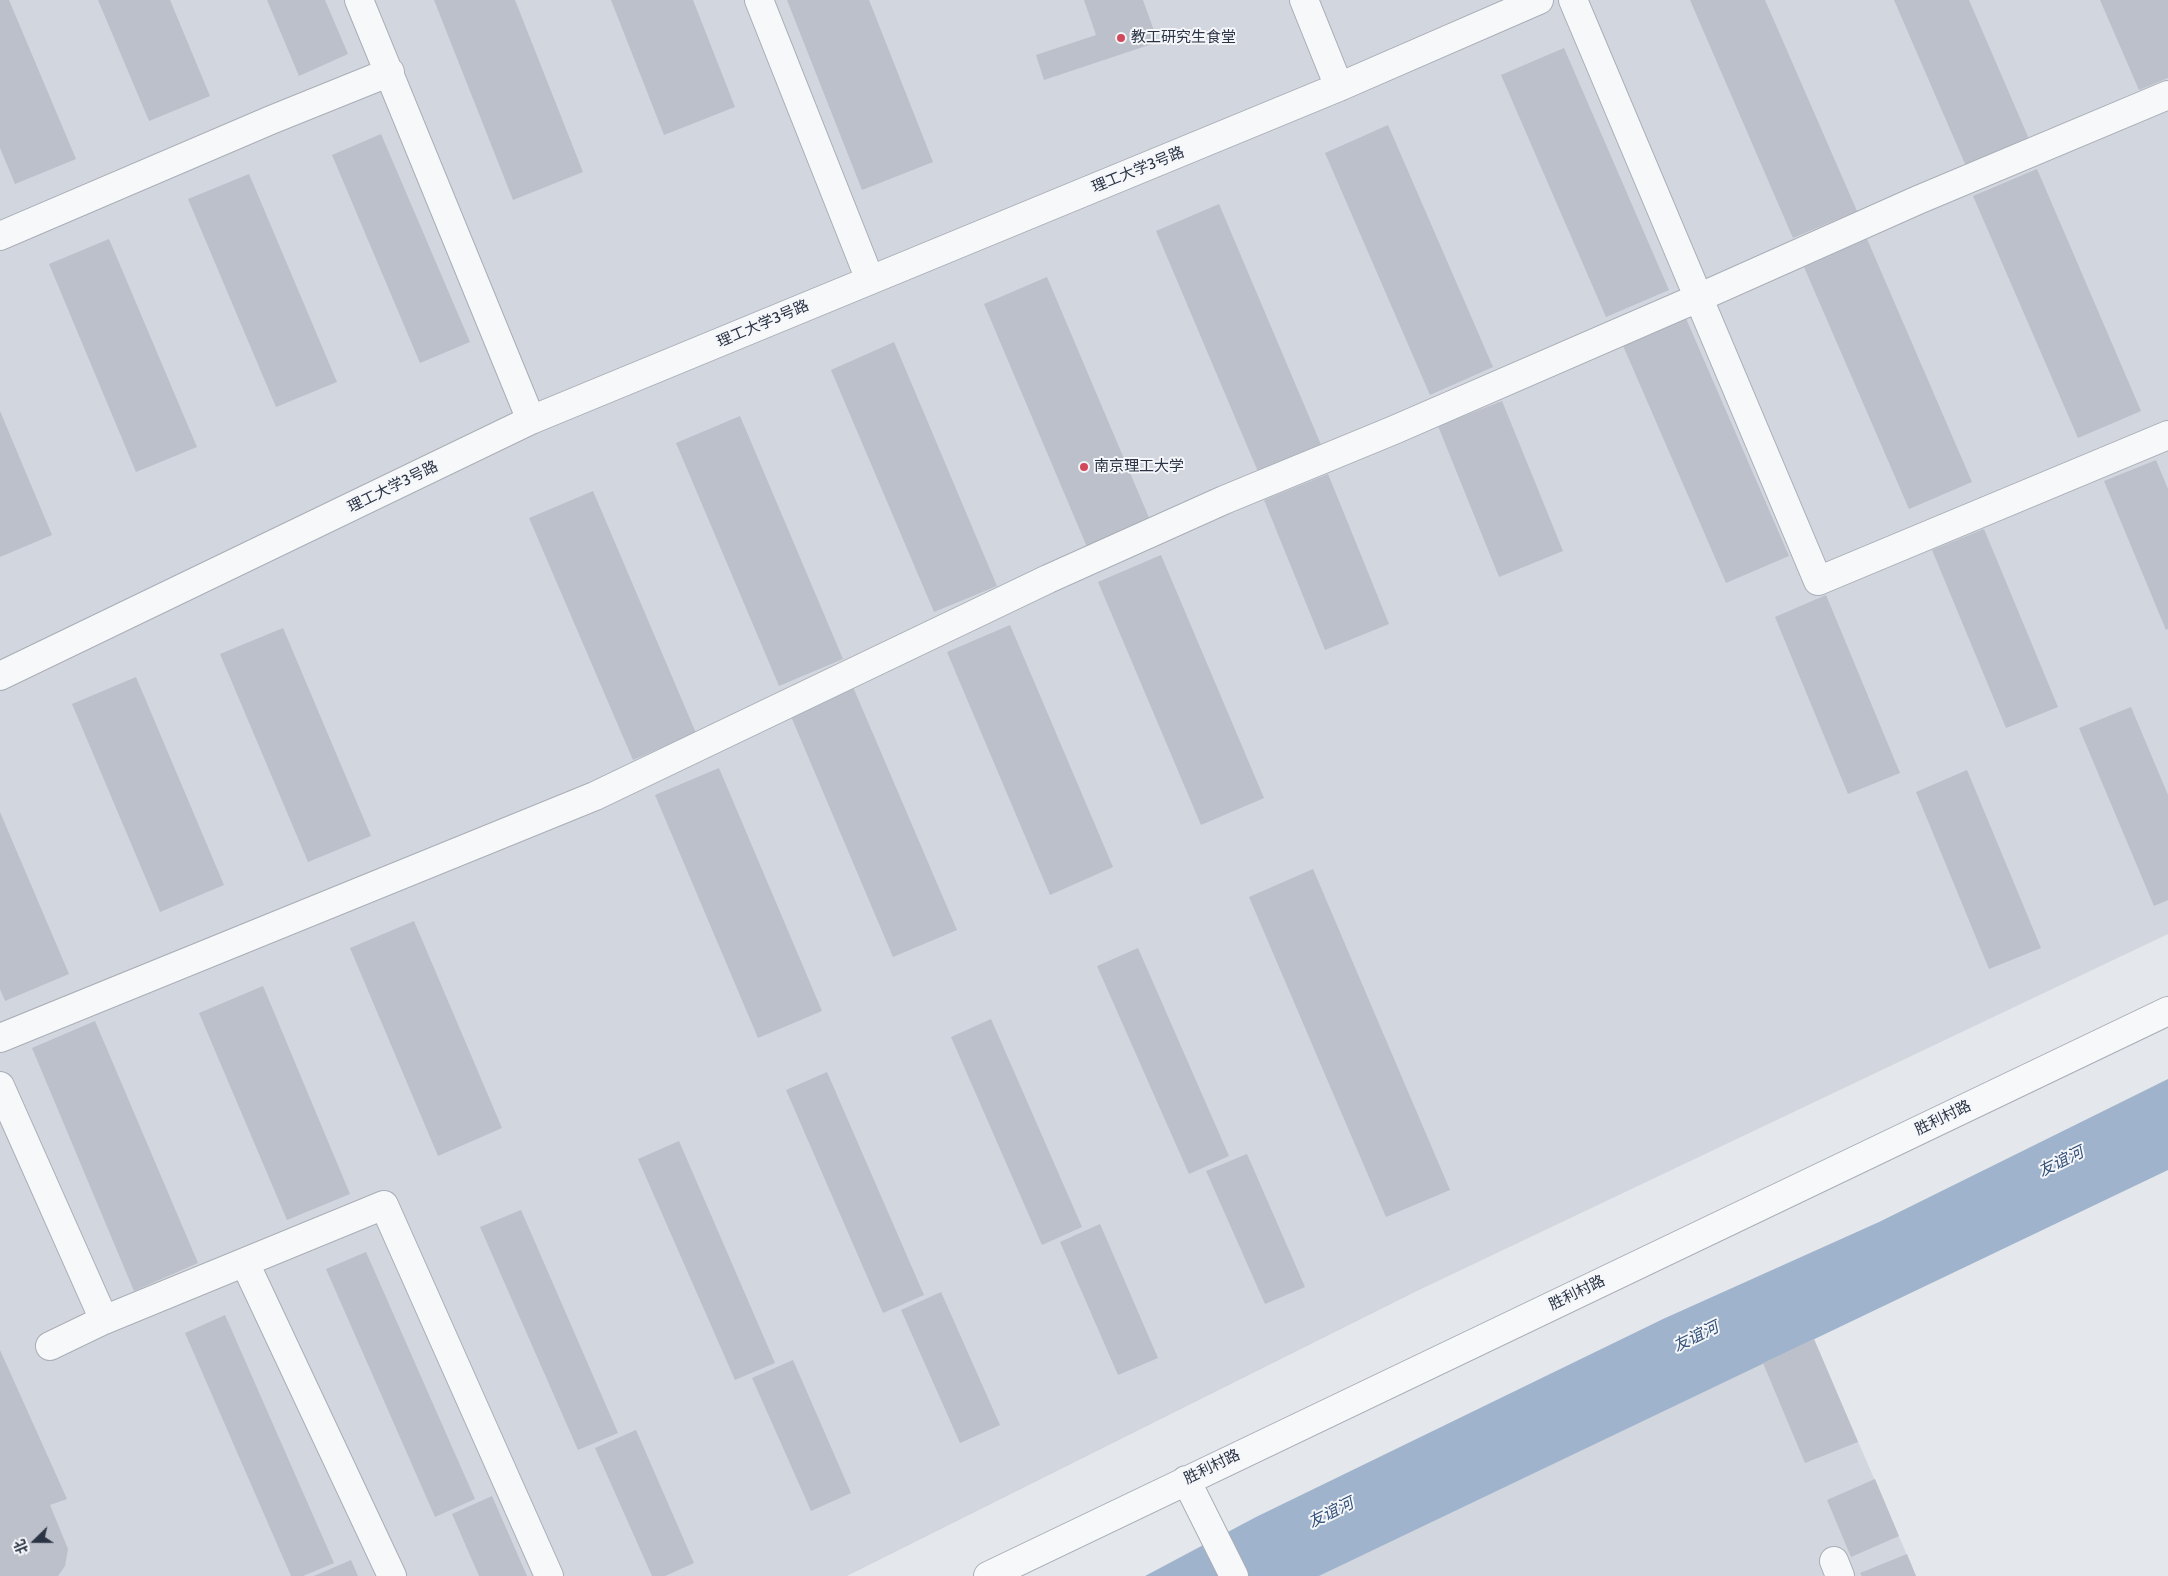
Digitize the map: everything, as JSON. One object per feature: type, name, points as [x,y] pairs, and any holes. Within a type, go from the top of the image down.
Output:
[{"type":"street","points":[[359,0],[531,420]]},
{"type":"street","points":[[759,0],[870,280]]},
{"type":"street","points":[[1304,0],[1339,87]]},
{"type":"street","name":"理工大学3号路","points":[[0,676],[531,420],[1339,87],[1539,0]]},
{"type":"street","points":[[1573,0],[1818,581],[2168,435]]},
{"type":"street","points":[[0,236],[271,120],[390,72]]},
{"type":"street","points":[[0,1038],[595,796],[1048,579],[1224,500],[1394,430],[1918,200],[2168,95]]},
{"type":"street","name":"胜利村路","points":[[988,1576],[2168,1011]]},
{"type":"street","points":[[0,1086],[104,1320]]},
{"type":"street","points":[[50,1346],[104,1320],[384,1205],[549,1576]]},
{"type":"street","points":[[244,1263],[392,1576]]},
{"type":"street","points":[[1186,1480],[1234,1576]]},
{"type":"shaded area","name":"南京理工大学","points":[[0,0],[2168,0],[2168,934],[1419,1290],[847,1576],[0,1576]]},
{"type":"shaded area","points":[[1814,1339],[1916,1576],[1319,1576],[1763,1363]]},
{"type":"water","name":"友谊河","points":[[2168,1079],[2168,1170],[1319,1576],[1145,1576],[1256,1517],[1663,1319],[1879,1222]]},
{"type":"building","points":[[0,0],[9,0],[76,159],[15,184],[0,148]]},
{"type":"building","points":[[98,0],[170,0],[210,96],[149,121]]},
{"type":"building","points":[[267,0],[325,0],[348,54],[299,76]]},
{"type":"building","points":[[434,0],[515,0],[583,172],[513,200]]},
{"type":"building","points":[[611,0],[693,0],[735,107],[664,135]]},
{"type":"building","points":[[787,0],[869,0],[933,162],[862,190]]},
{"type":"building","name":"教工研究生食堂","points":[[1084,0],[1143,0],[1158,42],[1044,80],[1036,55],[1096,35]]},
{"type":"building","points":[[1690,0],[1765,0],[1857,211],[1793,238]]},
{"type":"building","points":[[1894,0],[1969,0],[2032,146],[1969,173]]},
{"type":"building","points":[[2100,0],[2168,0],[2168,78],[2139,90]]},
{"type":"building","points":[[1564,48],[1669,290],[1606,317],[1501,75]]},
{"type":"building","points":[[1388,125],[1493,367],[1430,395],[1325,153]]},
{"type":"building","points":[[381,134],[470,342],[420,363],[332,155]]},
{"type":"building","points":[[2037,169],[2141,411],[2078,438],[1973,196]]},
{"type":"building","points":[[249,174],[337,382],[276,407],[188,199]]},
{"type":"building","points":[[1219,204],[1322,447],[1259,474],[1156,231]]},
{"type":"building","points":[[109,239],[197,447],[136,472],[49,264]]},
{"type":"building","points":[[1867,239],[1972,482],[1909,509],[1804,267]]},
{"type":"building","points":[[1047,277],[1150,520],[1087,547],[984,304]]},
{"type":"building","points":[[1684,314],[1789,556],[1726,583],[1621,341]]},
{"type":"building","points":[[894,342],[997,586],[934,612],[831,370]]},
{"type":"building","points":[[1502,401],[1563,551],[1499,577],[1438,426]]},
{"type":"building","points":[[0,411],[52,535],[0,557]]},
{"type":"building","points":[[740,416],[843,659],[779,686],[676,443]]},
{"type":"building","points":[[2156,460],[2168,489],[2168,629],[2166,630],[2104,481]]},
{"type":"building","points":[[1328,474],[1389,624],[1325,650],[1264,500]]},
{"type":"building","points":[[593,491],[696,733],[633,760],[529,518]]},
{"type":"building","points":[[1984,529],[2058,707],[2006,728],[1932,550]]},
{"type":"building","points":[[1161,555],[1264,798],[1201,825],[1098,582]]},
{"type":"building","points":[[1826,595],[1900,773],[1848,794],[1775,617]]},
{"type":"building","points":[[1010,625],[1113,867],[1050,895],[947,652]]},
{"type":"building","points":[[283,628],[371,836],[308,862],[220,654]]},
{"type":"building","points":[[136,677],[224,885],[160,912],[72,704]]},
{"type":"building","points":[[853,687],[957,930],[893,957],[790,714]]},
{"type":"building","points":[[2131,707],[2168,795],[2168,900],[2154,906],[2079,728]]},
{"type":"building","points":[[719,768],[822,1011],[758,1038],[655,795]]},
{"type":"building","points":[[1967,770],[2041,948],[1989,969],[1916,792]]},
{"type":"building","points":[[0,812],[69,974],[5,1001],[0,989]]},
{"type":"building","points":[[1313,869],[1450,1190],[1386,1217],[1249,897]]},
{"type":"building","points":[[414,921],[502,1128],[438,1156],[350,948]]},
{"type":"building","points":[[1138,948],[1229,1156],[1189,1174],[1097,966]]},
{"type":"building","points":[[263,986],[350,1194],[287,1220],[199,1013]]},
{"type":"building","points":[[991,1019],[1082,1227],[1042,1245],[951,1037]]},
{"type":"building","points":[[95,1021],[198,1263],[134,1291],[32,1048]]},
{"type":"building","points":[[827,1072],[924,1295],[883,1313],[786,1090]]},
{"type":"building","points":[[679,1141],[775,1363],[735,1380],[638,1159]]},
{"type":"building","points":[[1247,1154],[1305,1287],[1265,1304],[1206,1171]]},
{"type":"building","points":[[521,1210],[618,1433],[578,1450],[480,1227]]},
{"type":"building","points":[[1100,1224],[1158,1358],[1118,1375],[1060,1242]]},
{"type":"building","points":[[366,1252],[475,1499],[435,1517],[326,1269]]},
{"type":"building","points":[[941,1292],[1000,1425],[960,1443],[901,1310]]},
{"type":"building","points":[[225,1315],[334,1563],[303,1576],[291,1576],[185,1333]]},
{"type":"building","points":[[1814,1339],[1858,1442],[1805,1463],[1763,1363]]},
{"type":"building","points":[[0,1350],[67,1499],[50,1505],[68,1549],[65,1566],[58,1576],[0,1576]]},
{"type":"building","points":[[793,1360],[851,1493],[811,1511],[752,1378]]},
{"type":"building","points":[[636,1430],[694,1563],[665,1576],[652,1576],[595,1448]]},
{"type":"building","points":[[1875,1479],[1899,1536],[1851,1557],[1827,1500]]},
{"type":"building","points":[[492,1496],[527,1576],[479,1576],[452,1514]]},
{"type":"building","points":[[1907,1554],[1916,1576],[1862,1576],[1860,1573]]},
{"type":"building","points":[[351,1560],[358,1576],[314,1576]]},
{"type":"place","name":"教工研究生食堂","points":[[1121,38]]},
{"type":"place","name":"南京理工大学","points":[[1084,467]]}]
